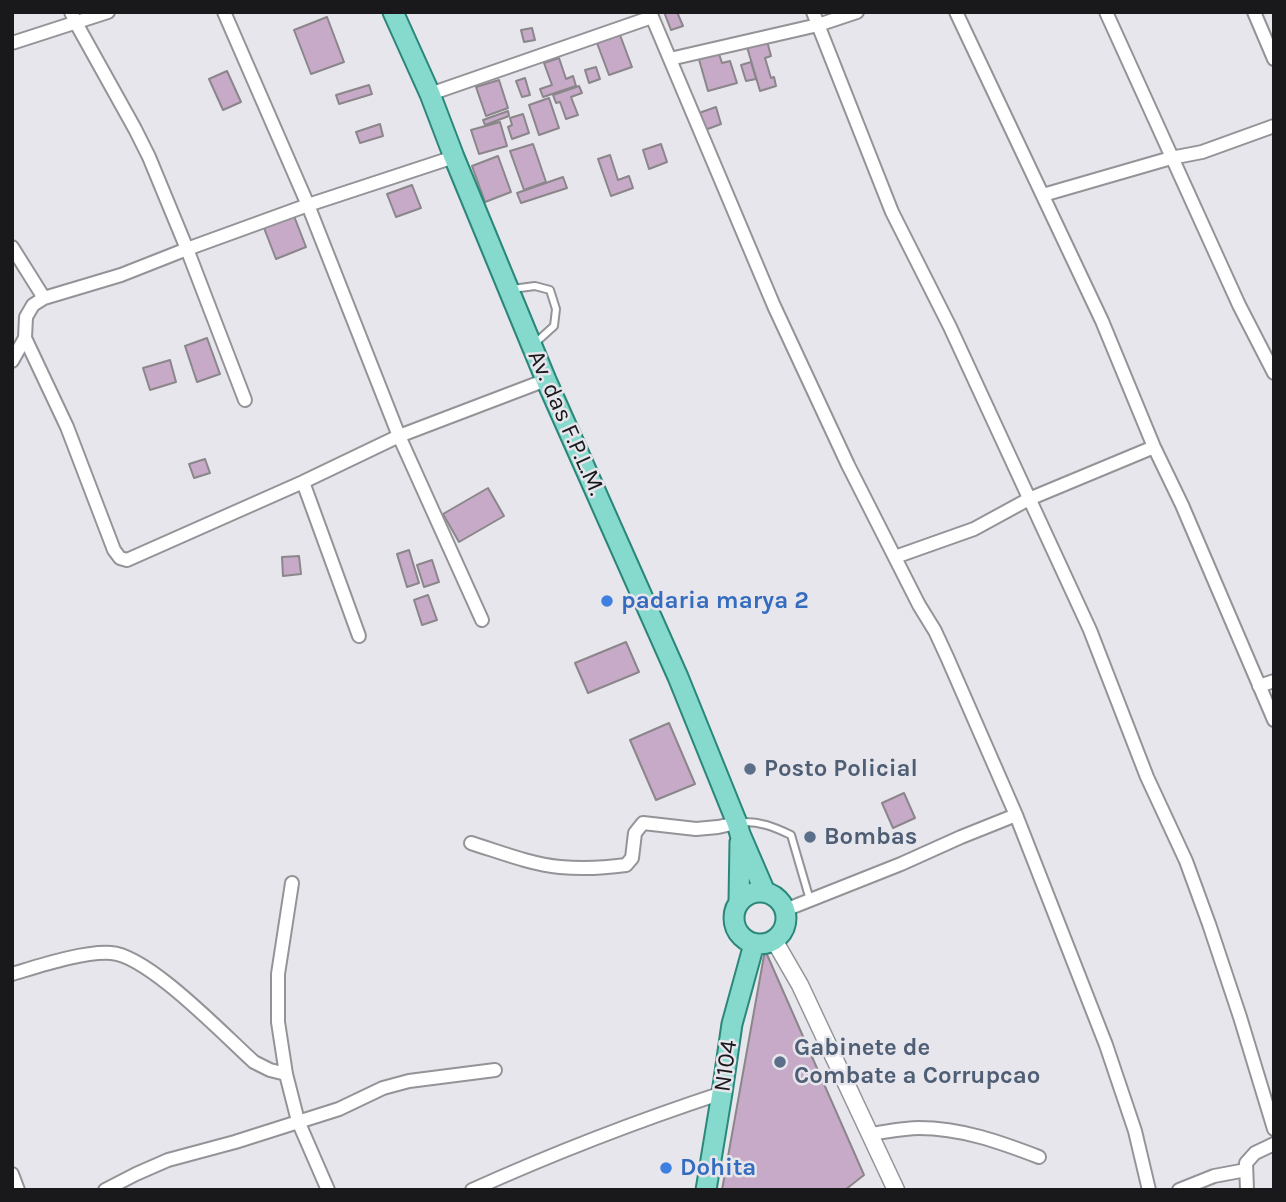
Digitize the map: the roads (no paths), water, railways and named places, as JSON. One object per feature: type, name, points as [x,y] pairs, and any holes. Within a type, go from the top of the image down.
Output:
[{"type":"main road","name":"Av. das F.P.L.M.","points":[[393,12],[546,380],[678,677],[765,892]]},
{"type":"main road","name":"Av. das F.P.L.M.","points":[[738,828],[739,901]]},
{"type":"main road","points":[[765,892],[777,899],[785,910],[786,924],[783,930],[774,940],[761,944],[754,944],[743,938],[735,927],[734,914],[739,901],[751,893],[765,892]]},
{"type":"main road","points":[[774,940],[800,985],[896,1190]]},
{"type":"main road","name":"N104","points":[[706,1190],[732,1024],[754,944]]},
{"type":"street","points":[[12,43],[74,18],[108,12]]},
{"type":"street","points":[[224,12],[308,205],[399,436],[482,620]]},
{"type":"street","points":[[670,59],[816,18],[857,12]]},
{"type":"street","points":[[956,12],[1102,321],[1154,447],[1182,505],[1274,720]]},
{"type":"street","points":[[1106,12],[1171,159],[1274,373]]},
{"type":"street","points":[[1254,12],[1274,60]]},
{"type":"street","points":[[429,94],[651,15],[774,306],[848,465],[947,656],[1016,815],[1106,1045],[1135,1131],[1149,1190]]},
{"type":"street","points":[[74,18],[135,129],[187,249],[245,400]]},
{"type":"street","points":[[816,18],[892,212],[950,327],[1090,630],[1147,777],[1186,861],[1240,1017],[1274,1129]]},
{"type":"street","points":[[1043,195],[1202,152],[1274,126]]},
{"type":"street","points":[[12,361],[25,338],[26,317],[33,305],[44,298],[121,275],[308,205],[454,157]]},
{"type":"street","points":[[12,247],[44,298]]},
{"type":"street","points":[[25,338],[67,427],[114,551],[120,558],[127,560],[399,436],[546,380]]},
{"type":"street","points":[[895,557],[974,530],[1029,499],[1154,447]]},
{"type":"street","points":[[303,482],[359,636]]},
{"type":"street","points":[[1259,686],[1274,681]]},
{"type":"street","points":[[785,910],[1016,815]]},
{"type":"street","points":[[471,843],[518,858],[560,867],[603,868],[626,865],[632,858],[635,833],[643,824],[696,829],[738,828]]},
{"type":"street","points":[[292,883],[278,974],[278,1022],[286,1074],[298,1121],[328,1190]]},
{"type":"street","points":[[12,974],[88,954],[114,953],[137,962],[161,979],[254,1062],[286,1074]]},
{"type":"street","points":[[105,1190],[168,1160],[339,1109],[383,1088],[409,1081],[495,1070]]},
{"type":"street","points":[[472,1190],[539,1160],[634,1123],[723,1093]]},
{"type":"street","points":[[870,1134],[917,1128],[957,1130],[1039,1157]]},
{"type":"street","points":[[1247,1190],[1246,1163],[1255,1153],[1274,1144]]},
{"type":"street","points":[[1179,1190],[1214,1176],[1246,1170]]},
{"type":"street","points":[[12,1174],[19,1190]]},
{"type":"lane","points":[[508,289],[535,286],[550,290],[556,309],[554,326],[532,346]]},
{"type":"lane","points":[[738,828],[752,821],[770,825],[791,835],[810,900]]},
{"type":"place","name":"padaria marya 2","points":[[607,601]]},
{"type":"place","name":"Posto Policial","points":[[750,769]]},
{"type":"place","name":"Bombas","points":[[810,837]]},
{"type":"place","name":"Gabinete de Combate a Corrupcao","points":[[780,1062]]},
{"type":"place","name":"Dohita","points":[[666,1168]]}]
